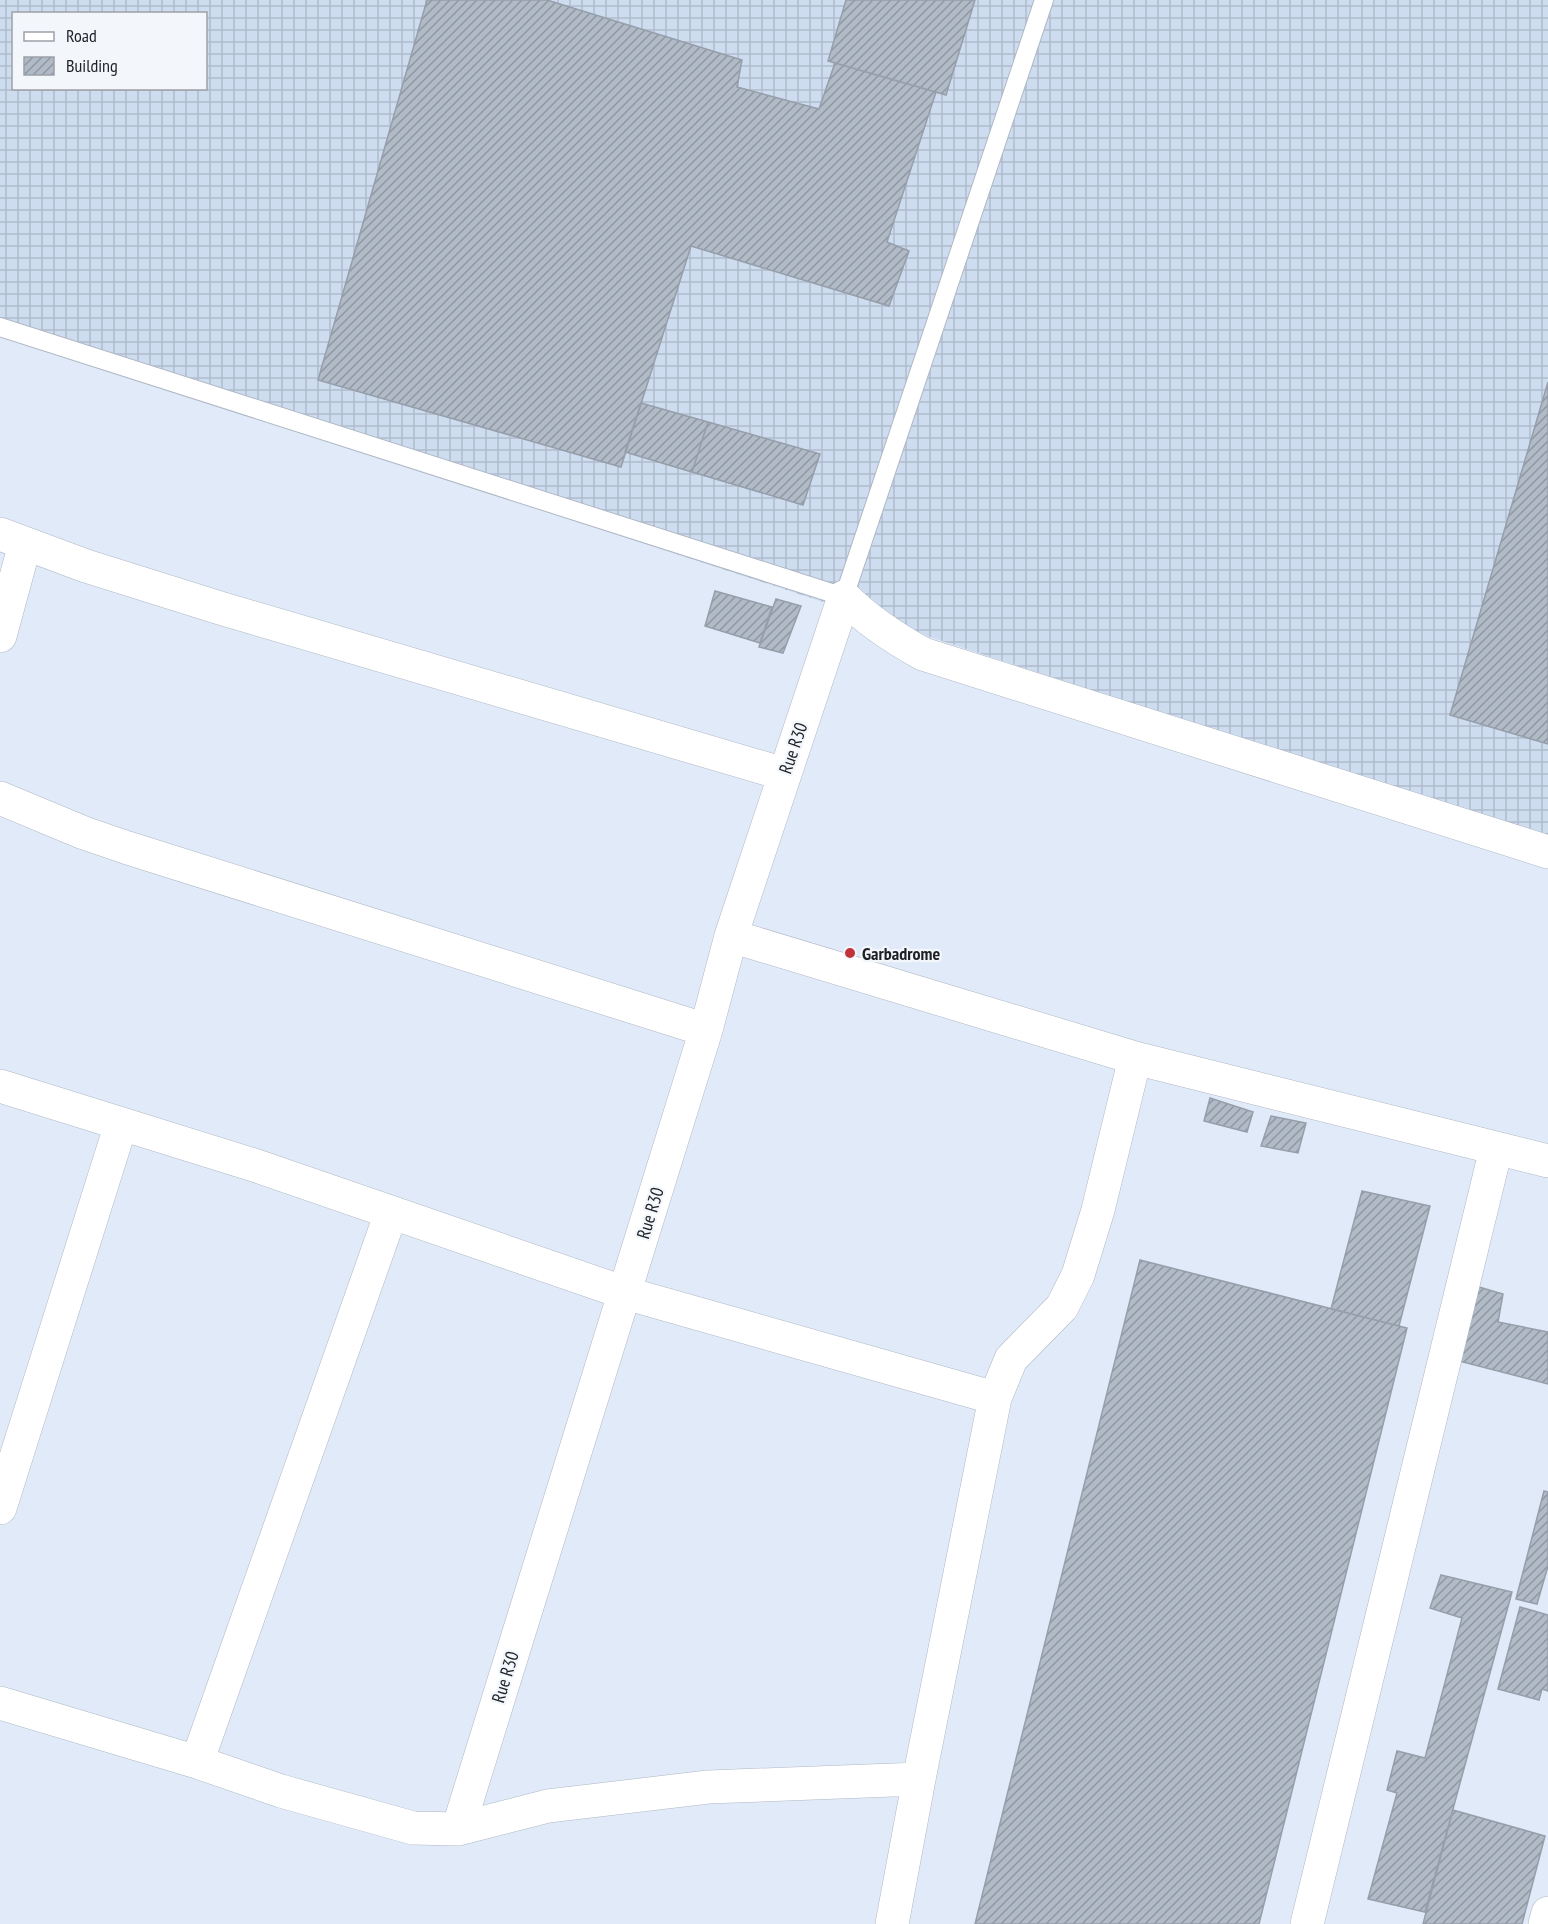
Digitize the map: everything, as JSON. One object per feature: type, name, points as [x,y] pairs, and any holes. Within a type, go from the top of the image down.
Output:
[{"type":"street","points":[[0,636],[13,539],[86,566],[220,608],[784,774]]},
{"type":"street","name":"Rue R30","points":[[458,1829],[706,1030],[731,936],[844,597]]},
{"type":"street","points":[[844,597],[887,634],[923,654],[1548,852]]},
{"type":"street","points":[[0,798],[84,833],[128,848],[706,1030]]},
{"type":"street","points":[[731,936],[1135,1058],[1548,1161]]},
{"type":"street","points":[[892,1924],[995,1398],[1011,1359],[1062,1307],[1078,1275],[1098,1210],[1135,1058]]},
{"type":"street","points":[[0,1086],[256,1166],[625,1293],[995,1398]]},
{"type":"street","points":[[0,1508],[121,1124]]},
{"type":"street","points":[[1308,1924],[1496,1149]]},
{"type":"street","points":[[197,1762],[391,1213]]},
{"type":"street","points":[[0,1703],[197,1762],[281,1791],[413,1828],[458,1829],[548,1806],[708,1787],[919,1779]]},
{"type":"street","points":[[1545,1924],[1548,1913]]},
{"type":"lane","points":[[0,327],[844,597],[1044,0]]},
{"type":"shaded area","points":[[0,0],[1548,0],[1548,840],[0,332]]},
{"type":"building","points":[[427,0],[547,0],[742,60],[737,87],[819,109],[835,63],[936,92],[887,242],[909,251],[889,306],[691,246],[621,467],[318,380]]},
{"type":"building","points":[[846,0],[975,0],[946,95],[828,61]]},
{"type":"building","points":[[1548,382],[1548,744],[1450,715]]},
{"type":"building","points":[[641,403],[708,422],[692,472],[625,452]]},
{"type":"building","points":[[708,422],[820,454],[803,505],[692,472]]},
{"type":"building","points":[[715,591],[772,607],[760,643],[705,626]]},
{"type":"building","points":[[776,599],[801,606],[783,653],[759,647]]},
{"type":"building","points":[[1210,1098],[1253,1112],[1247,1132],[1204,1121]]},
{"type":"building","points":[[1271,1116],[1306,1123],[1298,1153],[1261,1146]]},
{"type":"building","points":[[1362,1191],[1430,1206],[1399,1326],[1331,1309]]},
{"type":"building","points":[[1140,1260],[1407,1328],[1259,1924],[975,1924]]},
{"type":"building","points":[[1479,1287],[1503,1294],[1498,1322],[1548,1332],[1548,1384],[1459,1361]]},
{"type":"building","points":[[1544,1491],[1548,1492],[1548,1566],[1537,1604],[1516,1599]]},
{"type":"building","points":[[1441,1575],[1512,1592],[1425,1912],[1368,1899],[1397,1793],[1387,1790],[1397,1751],[1425,1758],[1462,1618],[1430,1608]]},
{"type":"building","points":[[1520,1607],[1548,1615],[1548,1691],[1542,1689],[1539,1700],[1498,1689]]},
{"type":"building","points":[[1453,1810],[1545,1836],[1522,1924],[1423,1924]]},
{"type":"place","name":"Garbadrome","points":[[850,953]]}]
